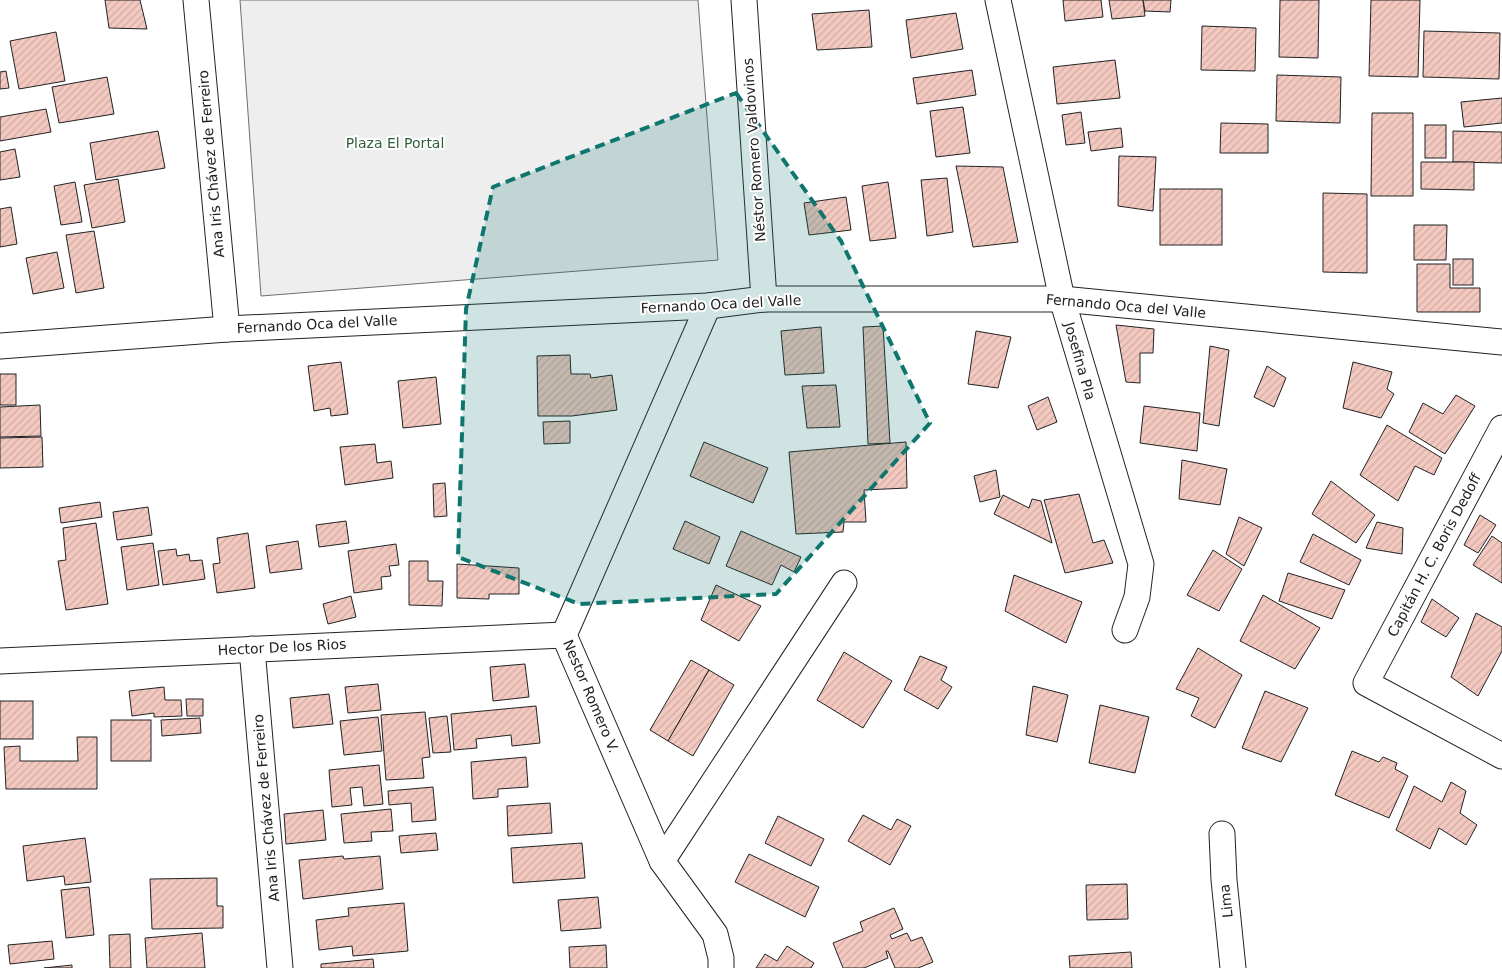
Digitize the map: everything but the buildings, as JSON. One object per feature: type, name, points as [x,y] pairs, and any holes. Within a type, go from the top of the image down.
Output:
[{"type":"street","name":"Ana Iris Chávez de Ferreiro","points":[[196,0],[227,328]]},
{"type":"street","name":"Néstor Romero Valdovinos","points":[[744,0],[764,299]]},
{"type":"street","name":"Josefina Pla","points":[[998,0],[1062,299],[1141,564],[1136,597],[1125,630]]},
{"type":"street","name":"Fernando Oca del Valle","points":[[0,346],[227,328],[708,306],[764,299],[1062,299],[1502,342]]},
{"type":"street","name":"Nestor Romero V.","points":[[708,306],[564,635],[662,861],[715,934],[722,968]]},
{"type":"street","name":"Capitán H. C. Boris Dedoff","points":[[1502,428],[1366,683],[1502,756]]},
{"type":"street","points":[[662,861],[844,583]]},
{"type":"street","name":"Hector De los Rios","points":[[0,661],[564,635]]},
{"type":"street","name":"Ana Iris Chávez de Ferreiro","points":[[252,649],[280,968]]},
{"type":"street","name":"Lima","points":[[1222,834],[1224,880],[1233,968]]},
{"type":"highlighted area","points":[[736,93],[841,241],[930,423],[776,594],[579,604],[458,557],[466,309],[493,187]]},
{"type":"green space","name":"Plaza El Portal","points":[[240,0],[698,0],[718,260],[261,296]]}]
